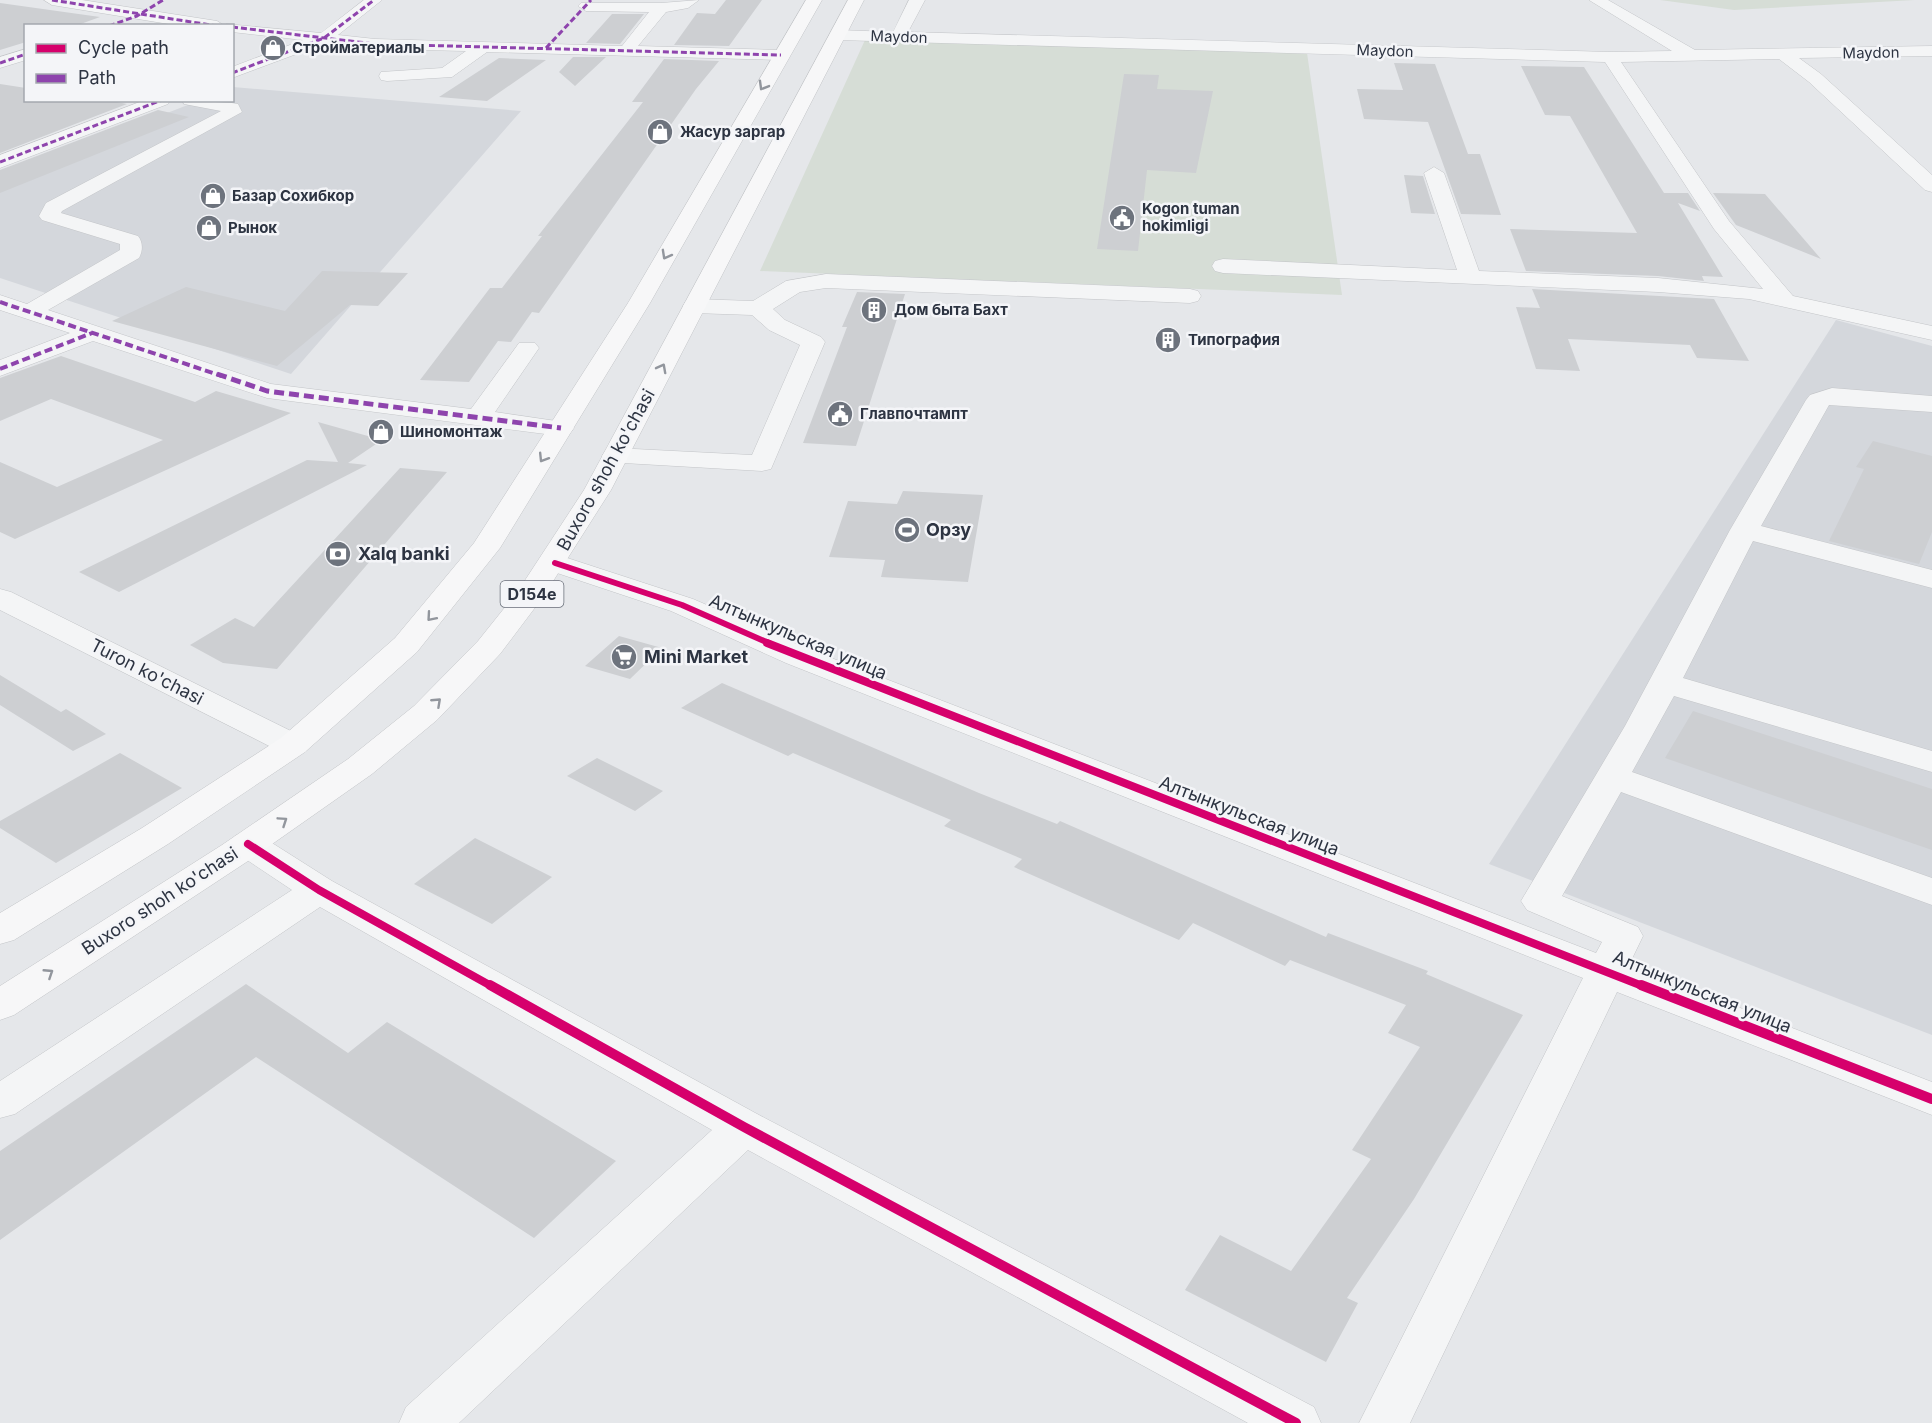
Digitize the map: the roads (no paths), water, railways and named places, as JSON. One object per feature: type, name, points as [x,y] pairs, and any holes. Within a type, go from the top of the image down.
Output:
[{"type":"main road","name":"Buxoro shoh ko'chasi","points":[[0,1005],[352,774],[408,730],[480,658],[522,608],[555,563],[615,456],[667,305],[787,45],[814,0]]},
{"type":"main road","name":"Buxoro shoh ko'chasi","points":[[0,931],[155,836],[293,746],[406,645],[464,578],[486,548],[561,428],[667,305],[778,141],[856,0]]},
{"type":"main road","points":[[787,45],[838,35]]},
{"type":"street","points":[[52,0],[116,9],[137,16],[201,24]]},
{"type":"street","points":[[115,24],[137,16],[163,0]]},
{"type":"street","points":[[234,72],[324,39],[374,0]]},
{"type":"street","points":[[546,48],[588,3],[661,8],[683,5],[691,0]]},
{"type":"street","points":[[898,37],[918,0]]},
{"type":"street","points":[[1598,0],[1691,55]]},
{"type":"street","points":[[626,51],[661,8]]},
{"type":"street","points":[[234,27],[375,44],[626,51],[787,45]]},
{"type":"street","name":"Maydon","points":[[838,35],[1610,57],[1932,51]]},
{"type":"street","points":[[1096,60],[1100,43]]},
{"type":"street","points":[[387,76],[446,73],[483,47]]},
{"type":"street","points":[[1783,54],[1815,78],[1932,186]]},
{"type":"street","points":[[0,63],[24,55]]},
{"type":"street","points":[[1610,57],[1721,225],[1785,301]]},
{"type":"street","points":[[0,162],[157,102]]},
{"type":"street","points":[[29,312],[130,253],[131,240],[49,216],[53,207],[233,112],[232,108],[200,102]]},
{"type":"street","points":[[1434,173],[1470,277]]},
{"type":"street","points":[[1223,266],[1738,291],[1932,333]]},
{"type":"street","points":[[667,305],[758,308],[794,286],[826,281],[1190,296]]},
{"type":"street","points":[[0,302],[267,391],[561,428]]},
{"type":"street","points":[[615,456],[762,463],[813,342],[777,326],[758,308]]},
{"type":"street","points":[[0,369],[92,333]]},
{"type":"street","points":[[478,418],[527,348]]},
{"type":"street","points":[[1384,1423],[1624,936],[1540,901],[1612,777],[1744,530],[1819,400],[1832,396],[1932,404]]},
{"type":"street","points":[[1744,530],[1932,579]]},
{"type":"street","name":"Алтынкульская улица","points":[[555,563],[682,604],[796,656],[1932,1099]]},
{"type":"street","name":"Turon ko'chasi","points":[[0,598],[293,746]]},
{"type":"street","points":[[1664,683],[1932,762]]},
{"type":"street","points":[[1612,777],[1932,892]]},
{"type":"street","points":[[248,844],[318,890],[744,1127],[1296,1423]]},
{"type":"street","points":[[0,1102],[318,890]]},
{"type":"street","points":[[424,1423],[744,1127]]},
{"type":"place","name":"Стройматериалы","points":[[273,48]]},
{"type":"place","name":"Жасур заргар","points":[[660,132]]},
{"type":"place","name":"Базар Сохибкор","points":[[213,196]]},
{"type":"place","name":"Kogon tuman hokimligi","points":[[1122,218]]},
{"type":"place","name":"Рынок","points":[[209,228]]},
{"type":"place","name":"Дом быта Бахт","points":[[874,310]]},
{"type":"place","name":"Типография","points":[[1168,340]]},
{"type":"place","name":"Главпочтампт","points":[[840,414]]},
{"type":"place","name":"Шиномонтаж","points":[[381,432]]},
{"type":"place","name":"Орзу","points":[[907,530]]},
{"type":"place","name":"Xalq banki","points":[[338,554]]},
{"type":"place","name":"Mini Market","points":[[624,657]]}]
